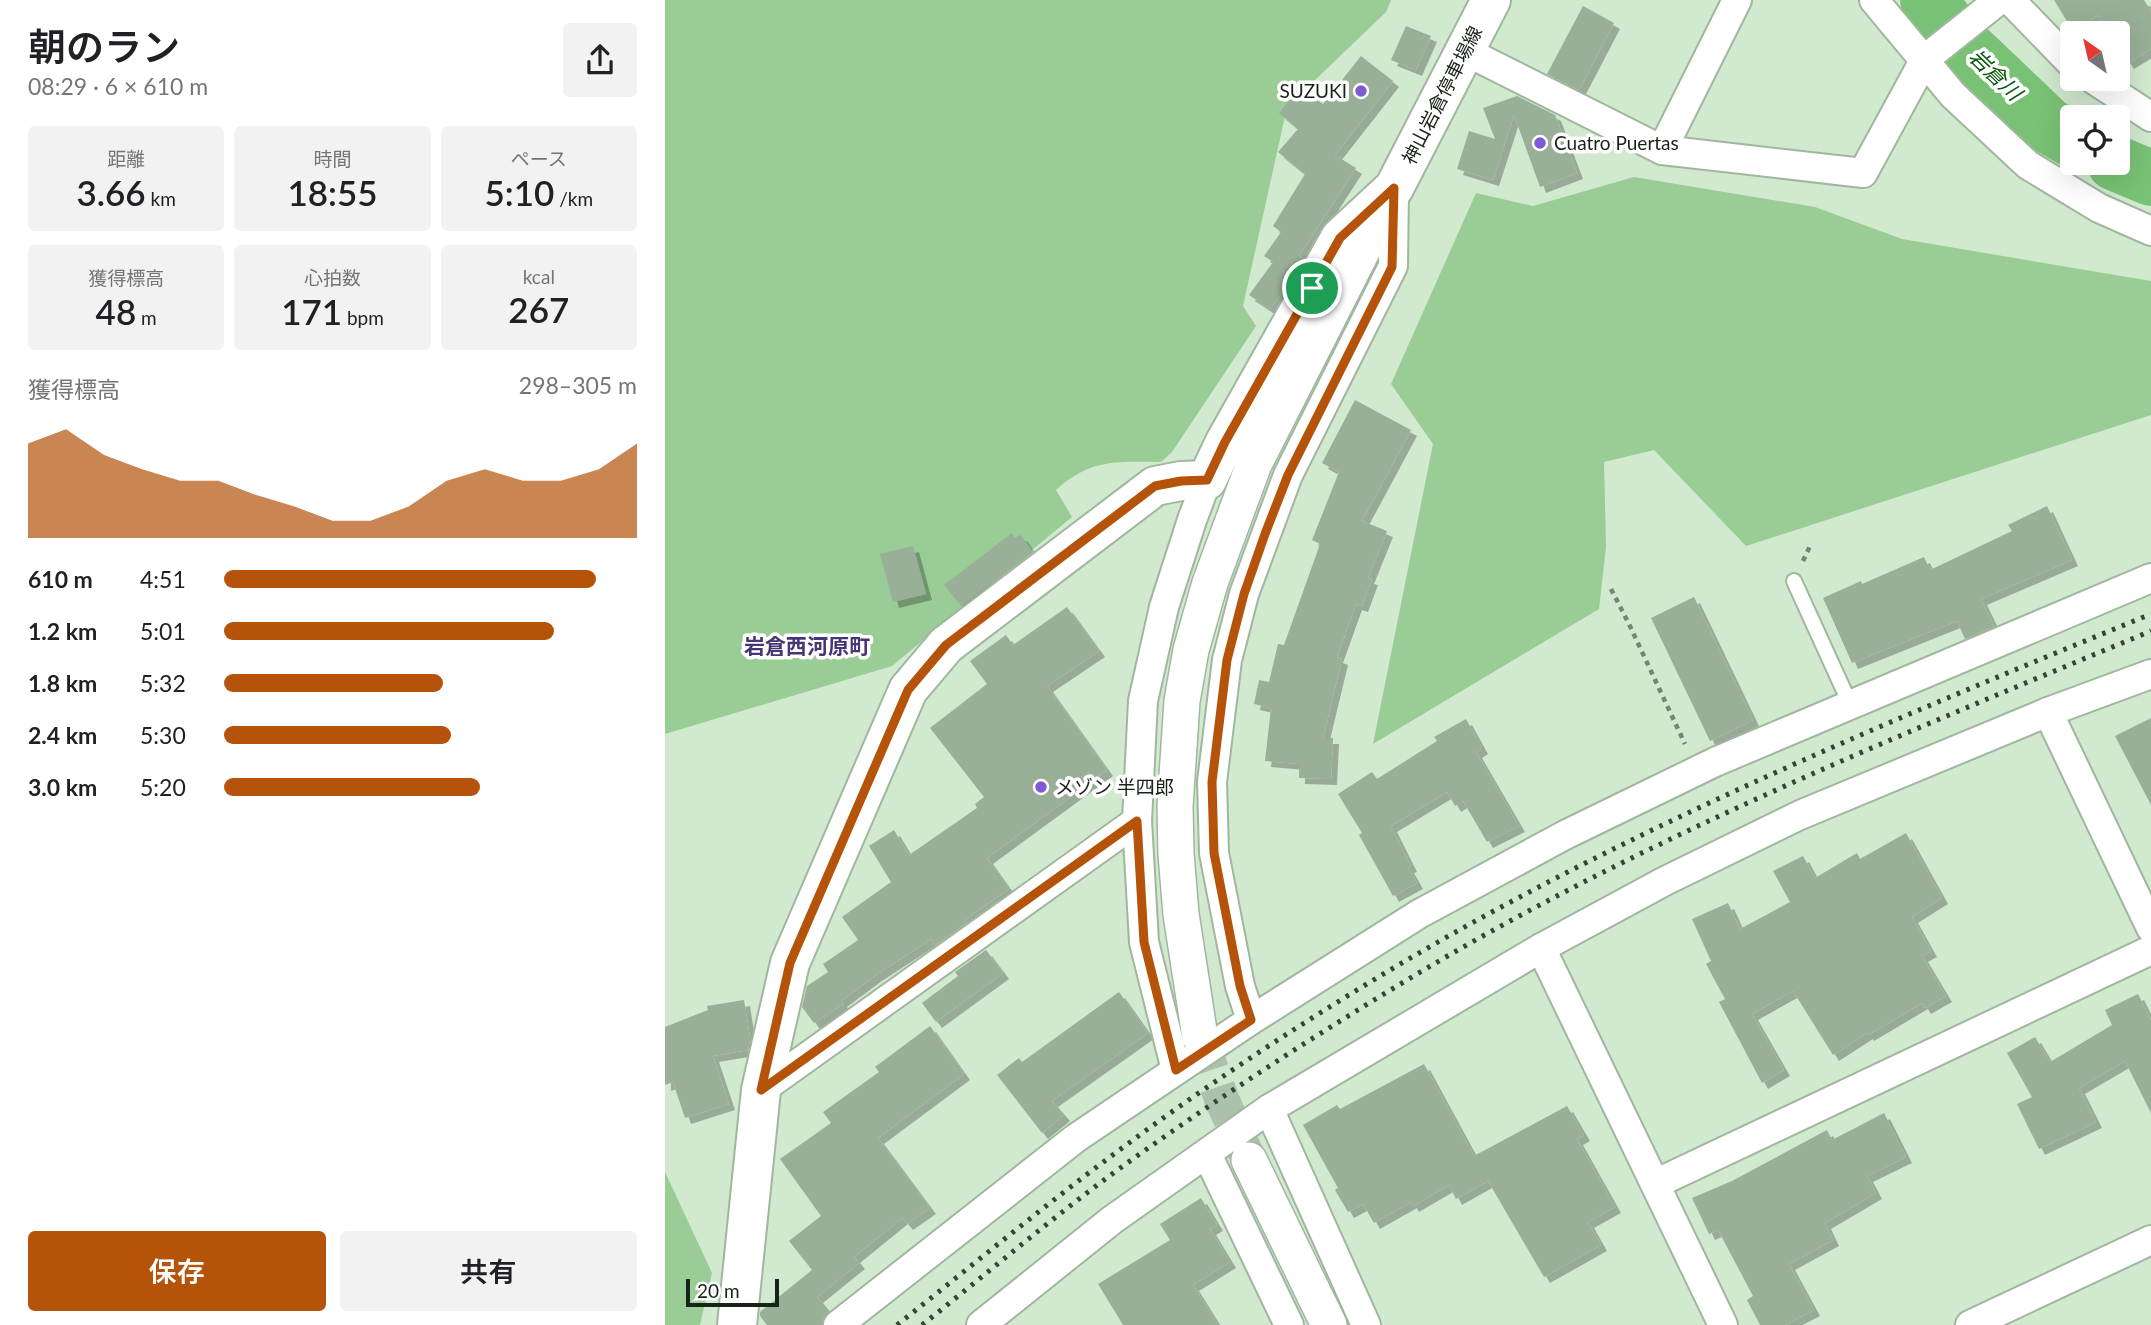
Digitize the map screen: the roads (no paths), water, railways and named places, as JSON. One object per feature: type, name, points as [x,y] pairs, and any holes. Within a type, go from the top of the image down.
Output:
[{"type":"main road","name":"神山岩倉停車場線","points":[[1207,480],[1225,442],[1340,238],[1394,188],[1491,0]]},
{"type":"main road","points":[[737,1325],[761,1090],[790,963],[908,690],[946,645],[1155,486],[1207,480]]},
{"type":"street","points":[[1662,150],[1737,0]]},
{"type":"street","points":[[1874,0],[1930,56],[1953,94],[2028,165],[2099,208],[2151,231]]},
{"type":"street","points":[[1465,51],[1662,150],[1863,173],[1930,56],[2001,1],[2060,53]]},
{"type":"street","points":[[2111,91],[2151,117]]},
{"type":"street","points":[[1251,1020],[1240,986],[1214,853],[1212,782],[1227,660],[1244,594],[1288,475],[1392,267],[1394,188]]},
{"type":"street","points":[[1201,1037],[1181,914],[1176,855],[1175,806],[1182,701],[1191,650],[1210,583],[1254,464],[1394,188]]},
{"type":"street","points":[[1176,1070],[1144,942],[1137,821],[1143,701],[1164,607],[1207,480]]},
{"type":"street","points":[[838,1325],[1076,1138],[1251,1020],[1419,914],[1565,835],[1697,771],[2151,578]]},
{"type":"street","points":[[981,1325],[1112,1220],[1269,1109],[1541,948],[1665,881],[1800,815],[2048,712],[2151,674]]},
{"type":"street","points":[[2048,712],[2151,928]]},
{"type":"street","points":[[761,1090],[1137,821]]},
{"type":"street","points":[[1541,948],[1723,1325]]},
{"type":"street","points":[[1655,1184],[2151,950]]},
{"type":"street","points":[[1269,1109],[1366,1325]]},
{"type":"street","points":[[1207,1154],[1289,1325]]},
{"type":"street","points":[[1249,1160],[1329,1325]]},
{"type":"street","points":[[1970,1325],[2151,1240]]},
{"type":"lane","points":[[1794,581],[1850,704]]},
{"type":"waterway","name":"岩倉川","points":[[1928,0],[1967,48],[2049,126],[2060,132]]},
{"type":"waterway","name":"岩倉川","points":[[2130,169],[2151,178]]},
{"type":"tunnel","points":[[1200,1037],[1222,1100],[1249,1160]]},
{"type":"railway","points":[[897,1325],[1059,1196],[1186,1102],[1260,1051],[1412,957],[1501,907],[1683,815],[1868,732],[2151,614]]},
{"type":"railway","points":[[922,1325],[1072,1204],[1196,1115],[1346,1018],[1509,921],[1689,830],[1780,788],[2151,631]]},
{"type":"place","name":"SUZUKI","points":[[1361,91]]},
{"type":"place","name":"Cuatro Puertas","points":[[1540,143]]},
{"type":"place","name":"メゾン 半四郎","points":[[1041,787]]},
{"type":"district","name":"岩倉西河原町","points":[[807,647]]}]
